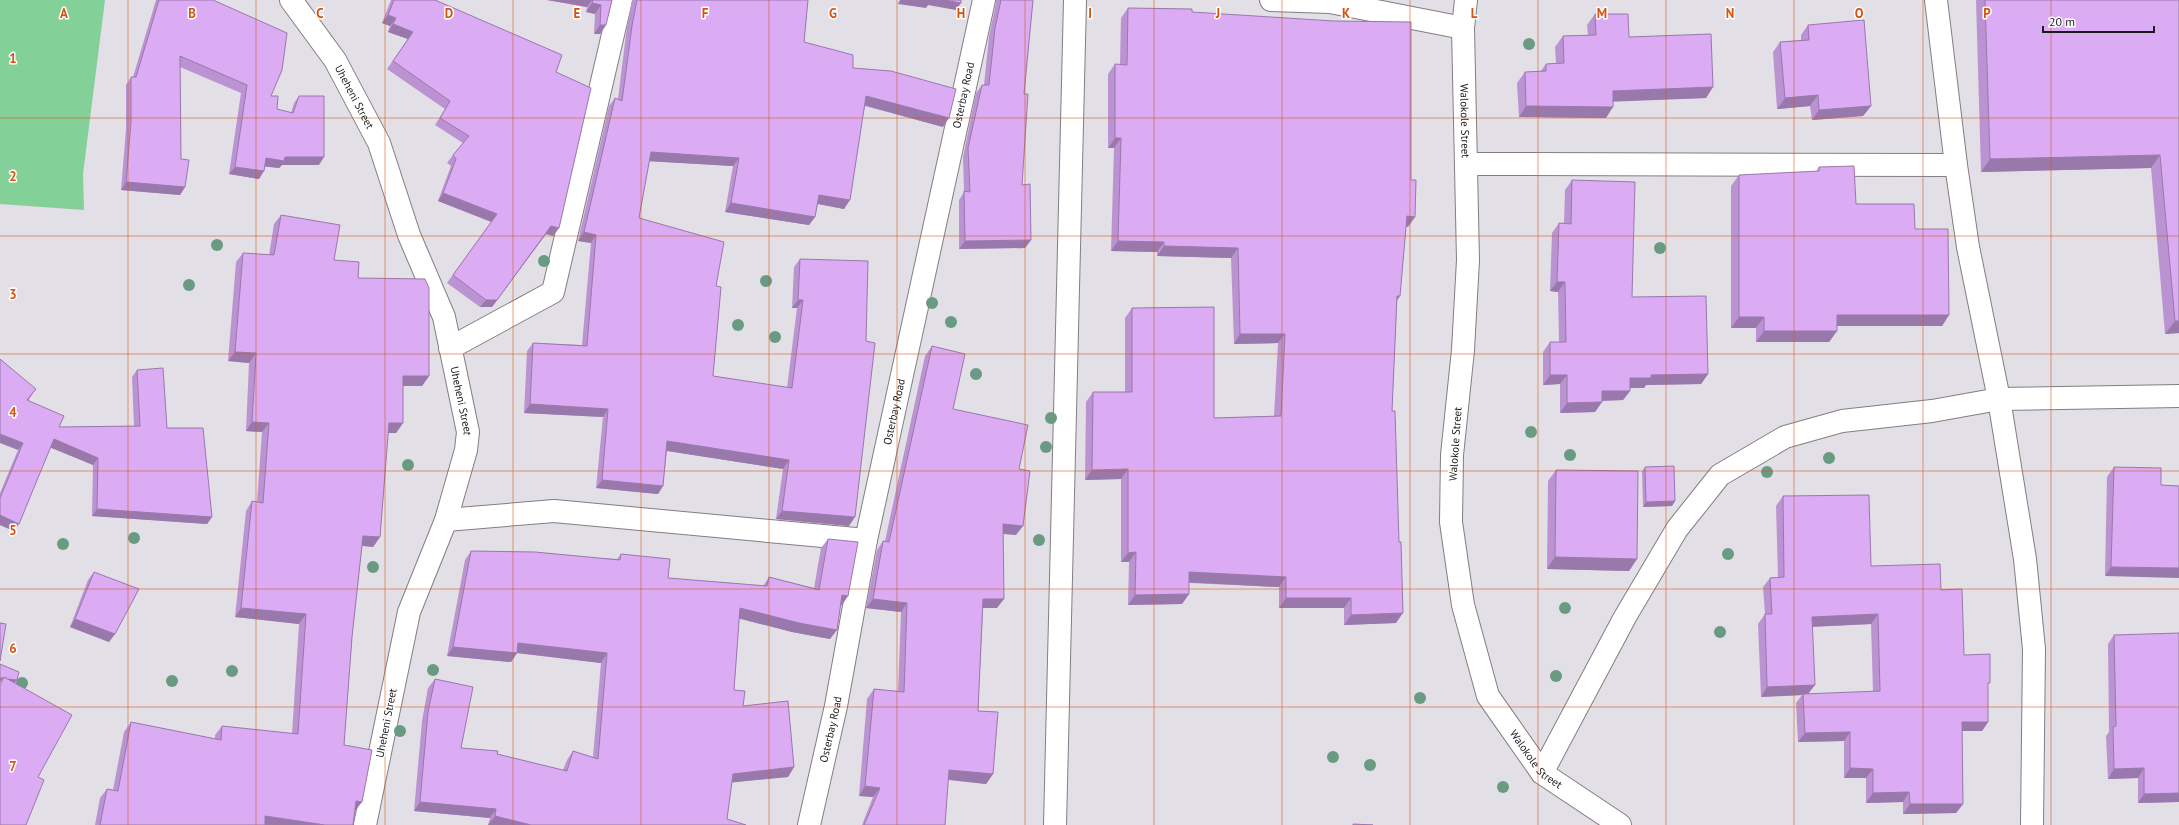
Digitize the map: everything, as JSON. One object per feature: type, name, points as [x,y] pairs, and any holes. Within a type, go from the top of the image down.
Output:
[{"type":"street","name":"Uheheni Street","points":[[291,0],[335,60],[379,143],[409,235],[444,318],[468,432],[466,450],[446,520],[408,612],[366,825]]},
{"type":"street","points":[[450,348],[553,292],[621,0]]},
{"type":"street","name":"Osterbay Road","points":[[809,825],[836,706],[866,540],[984,0]]},
{"type":"street","points":[[1055,825],[1075,0]]},
{"type":"street","points":[[1271,0],[1330,2],[1463,28]]},
{"type":"street","name":"Walokole Street","points":[[1466,0],[1463,28],[1468,260],[1463,350],[1452,455],[1451,522],[1463,605],[1488,696],[1542,773],[1620,825]]},
{"type":"street","points":[[1936,0],[1956,166],[1968,247],[1999,399],[2025,559],[2034,650],[2032,825]]},
{"type":"street","points":[[1466,164],[1956,166]]},
{"type":"street","points":[[1542,773],[1625,617],[1677,530],[1720,475],[1785,438],[1842,421],[1932,411],[1999,399],[2179,396]]},
{"type":"street","points":[[446,520],[554,511],[866,540]]},
{"type":"green space","points":[[0,0],[105,0],[83,174],[84,210],[0,204]]},
{"type":"building","points":[[159,0],[213,0],[287,33],[282,70],[271,96],[278,96],[277,109],[293,113],[299,96],[324,96],[324,157],[285,157],[284,161],[266,158],[264,171],[235,167],[247,85],[180,56],[181,159],[189,160],[185,187],[126,182],[131,122],[131,77],[136,77]]},
{"type":"building","points":[[394,0],[435,0],[562,55],[556,72],[591,88],[559,228],[551,226],[497,300],[486,300],[453,275],[497,214],[443,193],[456,159],[453,155],[469,136],[440,118],[450,101],[393,61],[413,32],[393,24],[396,18],[388,15]]},
{"type":"building","points":[[593,0],[612,0],[606,25],[600,25],[601,5],[592,3]]},
{"type":"building","points":[[637,0],[808,0],[804,42],[853,55],[853,68],[891,71],[956,89],[949,118],[866,96],[850,200],[819,195],[815,217],[731,203],[739,158],[651,152],[639,218],[724,242],[716,286],[721,287],[713,376],[792,388],[803,300],[798,300],[800,259],[868,261],[866,341],[875,343],[855,517],[782,511],[789,460],[667,441],[663,486],[602,480],[608,409],[530,404],[533,343],[587,346],[596,235],[584,232],[615,98],[622,101]]},
{"type":"building","points":[[944,0],[961,0],[961,3]]},
{"type":"building","points":[[1001,0],[1033,0],[1024,94],[1028,94],[1022,185],[1030,184],[1031,240],[965,241],[964,191],[970,192],[968,148],[982,85],[989,85],[995,28]]},
{"type":"building","points":[[1985,0],[2179,0],[2179,321],[2175,321],[2160,155],[1990,159]]},
{"type":"building","points":[[1128,8],[1192,9],[1192,12],[1334,21],[1411,22],[1411,180],[1416,180],[1415,217],[1407,216],[1400,296],[1397,296],[1392,411],[1395,411],[1403,613],[1351,615],[1351,598],[1286,598],[1286,577],[1189,572],[1189,594],[1135,595],[1136,552],[1128,553],[1128,469],[1092,470],[1093,392],[1132,392],[1132,308],[1214,307],[1214,418],[1281,416],[1285,334],[1240,334],[1238,248],[1164,246],[1164,242],[1118,241],[1121,138],[1115,138],[1115,64],[1127,65]]},
{"type":"building","points":[[1595,14],[1628,14],[1629,37],[1711,34],[1713,87],[1613,91],[1613,107],[1526,106],[1525,72],[1546,71],[1546,64],[1564,63],[1563,36],[1596,35]]},
{"type":"building","points":[[1864,20],[1871,106],[1819,110],[1818,95],[1785,98],[1780,42],[1809,40],[1808,25]]},
{"type":"building","points":[[1854,166],[1856,204],[1914,204],[1915,229],[1948,229],[1949,315],[1837,315],[1837,331],[1764,331],[1764,317],[1739,317],[1739,175],[1819,171],[1819,167]]},
{"type":"building","points":[[1572,180],[1635,182],[1632,297],[1706,296],[1708,374],[1651,375],[1651,378],[1630,378],[1630,391],[1602,391],[1602,402],[1567,403],[1567,375],[1550,375],[1550,342],[1566,342],[1565,282],[1557,282],[1559,223],[1571,224]]},
{"type":"building","points":[[281,215],[340,225],[334,260],[359,262],[358,278],[425,279],[429,288],[429,376],[403,376],[403,423],[389,423],[380,537],[363,536],[352,637],[344,745],[372,750],[362,802],[356,801],[353,825],[325,825],[265,816],[265,825],[100,825],[107,789],[118,791],[131,722],[221,740],[222,726],[298,734],[306,614],[241,608],[252,501],[263,503],[269,423],[252,422],[256,353],[235,352],[243,253],[274,255]]},
{"type":"building","points":[[932,346],[965,354],[953,409],[1028,425],[1019,469],[1030,471],[1023,526],[1003,524],[1004,599],[983,599],[978,711],[998,712],[993,774],[949,770],[945,825],[864,825],[880,788],[865,786],[874,689],[904,692],[907,603],[873,599],[883,541],[889,542]]},
{"type":"building","points":[[0,359],[36,389],[27,400],[64,416],[59,427],[140,426],[137,370],[163,368],[167,428],[203,428],[212,517],[97,509],[98,458],[54,439],[19,524],[0,515],[0,498],[23,443],[0,434]]},
{"type":"building","points":[[1674,466],[1675,501],[1646,502],[1645,467]]},
{"type":"building","points":[[2114,467],[2161,468],[2161,485],[2179,486],[2179,568],[2111,567]]},
{"type":"building","points":[[1556,470],[1638,471],[1637,559],[1555,557]]},
{"type":"building","points":[[1869,495],[1871,566],[1940,564],[1941,590],[1962,589],[1964,655],[1990,654],[1988,722],[1962,722],[1963,804],[1910,804],[1909,792],[1873,793],[1873,769],[1850,768],[1850,732],[1805,733],[1803,694],[1880,691],[1878,614],[1812,617],[1815,685],[1767,687],[1765,614],[1772,614],[1770,578],[1784,577],[1783,496]]},
{"type":"building","points":[[828,539],[858,542],[848,596],[842,595],[837,630],[799,623],[740,608],[734,690],[745,691],[743,706],[788,701],[794,767],[733,774],[727,819],[746,825],[531,825],[495,816],[496,809],[420,802],[428,712],[435,679],[473,687],[461,748],[498,751],[497,754],[567,771],[573,751],[598,759],[607,653],[518,643],[517,653],[453,647],[471,551],[535,552],[620,560],[621,554],[670,559],[668,578],[767,586],[769,577],[819,590]]},
{"type":"building","points":[[94,572],[139,589],[115,634],[75,619]]},
{"type":"building","points":[[0,623],[6,624],[0,661]]},
{"type":"building","points":[[2179,633],[2179,793],[2144,794],[2144,768],[2114,769],[2113,727],[2116,726],[2114,635]]},
{"type":"building","points":[[0,664],[19,672],[17,680],[7,679],[4,677],[0,678]]},
{"type":"building","points":[[4,677],[72,715],[38,777],[44,780],[26,825],[0,825],[0,685]]}]
